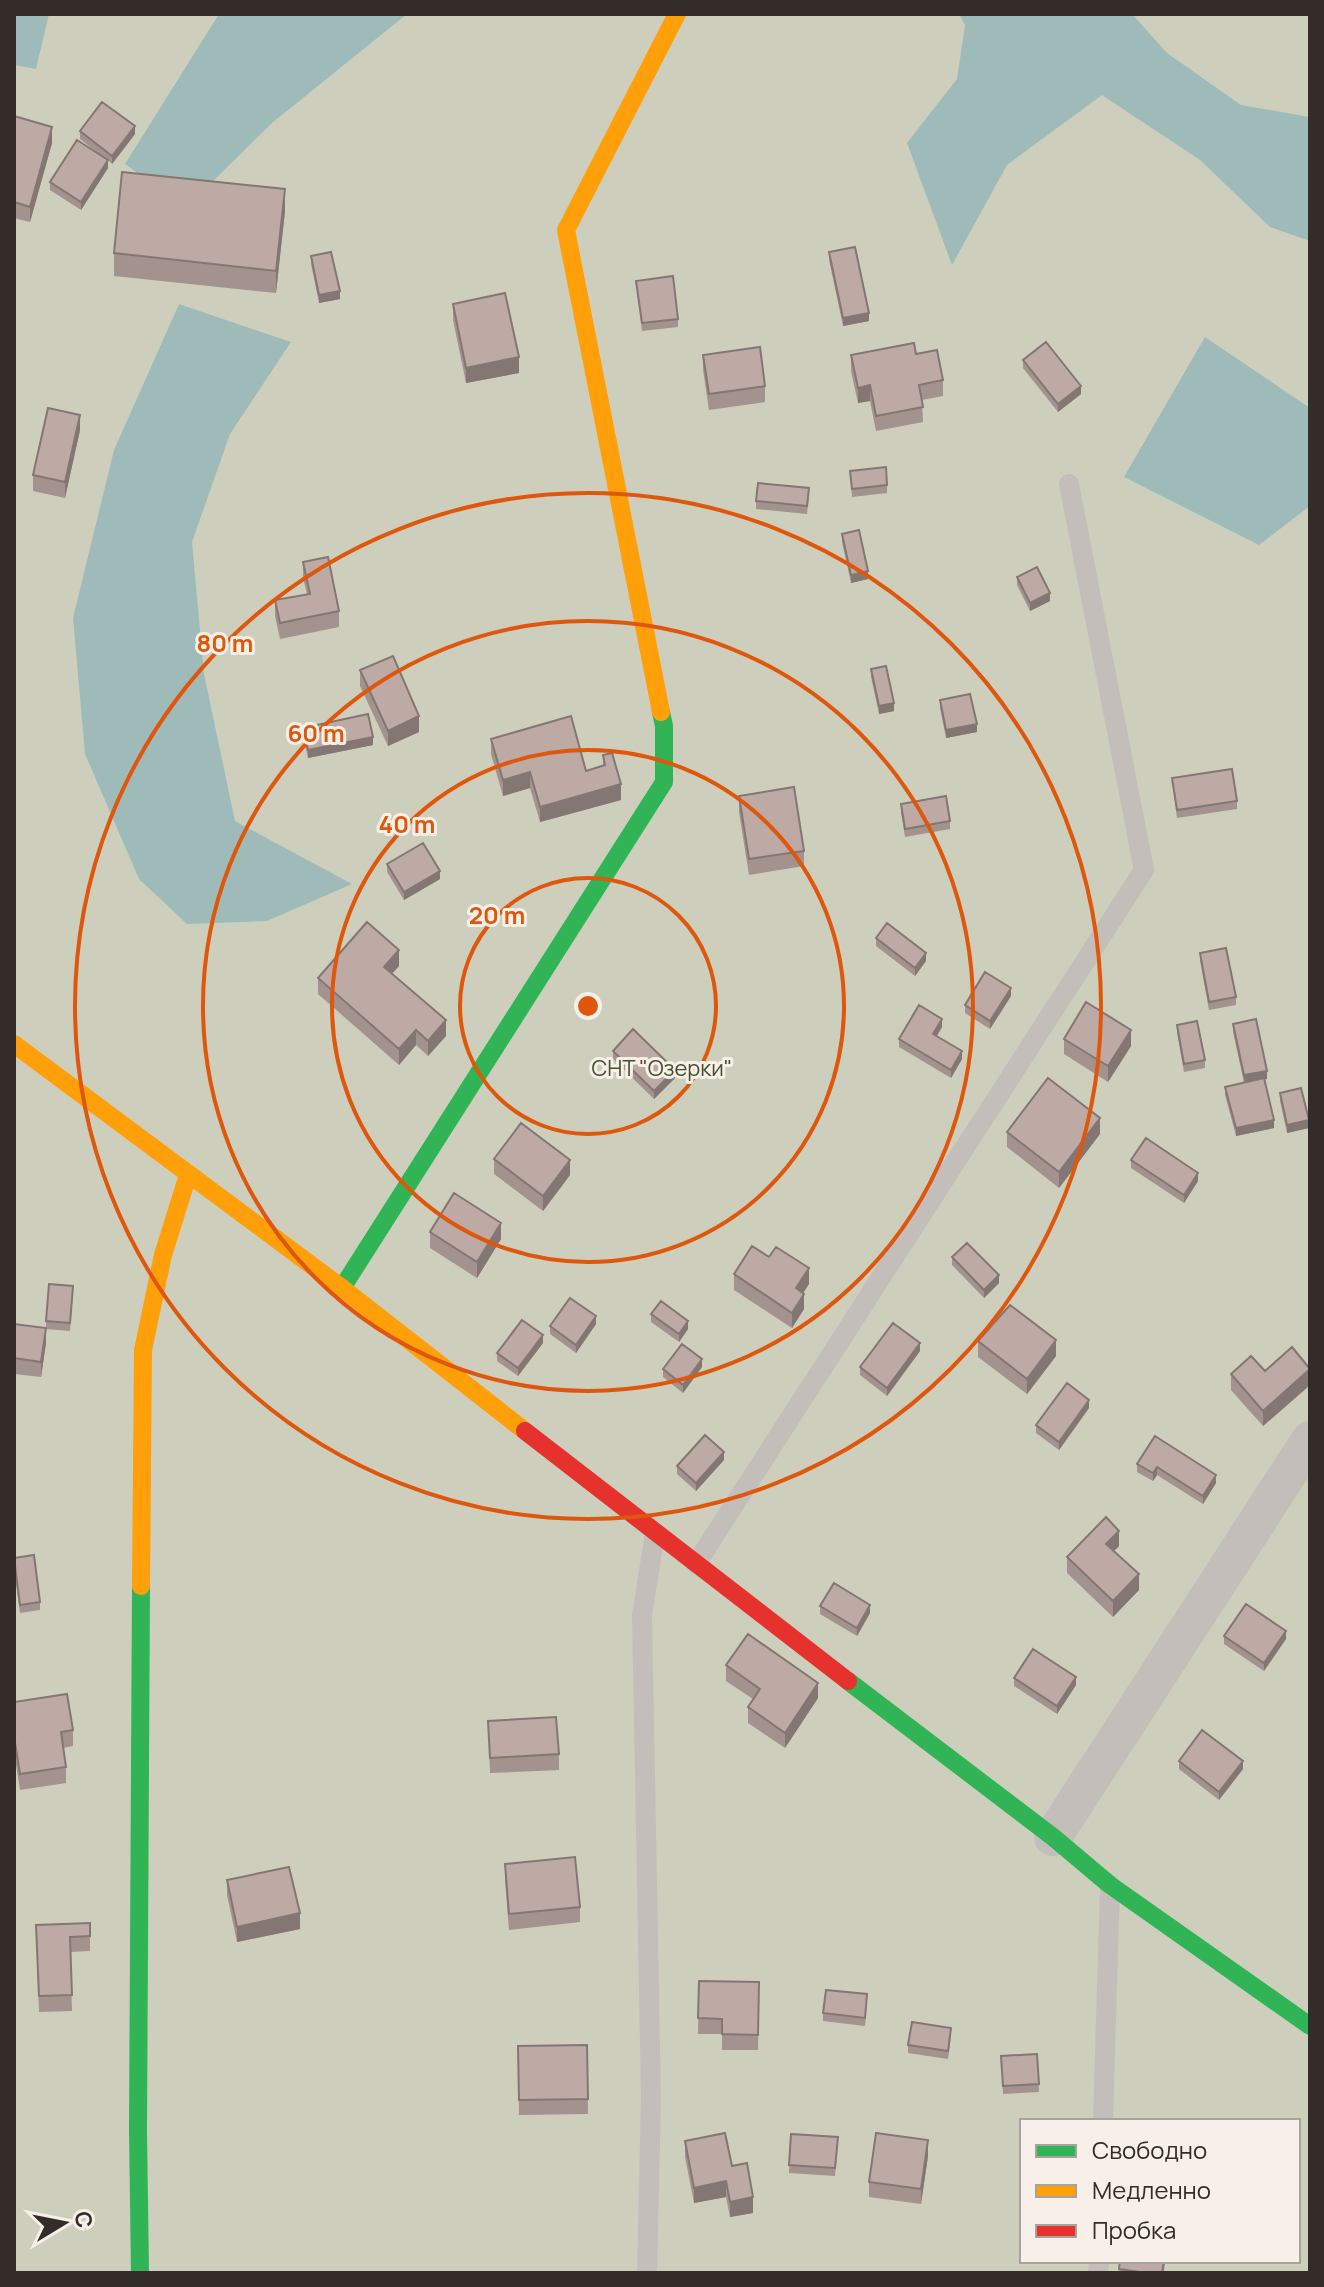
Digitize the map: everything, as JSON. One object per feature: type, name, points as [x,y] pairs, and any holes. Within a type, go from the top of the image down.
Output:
[{"type":"street","points":[[342,1288],[664,782],[664,726],[566,230],[677,14]]},
{"type":"street","points":[[14,1044],[342,1288],[655,1533],[1053,1837],[1110,1885],[1310,2026]]},
{"type":"street","points":[[140,2273],[138,2130],[143,1350],[163,1255],[188,1175]]},
{"type":"street","points":[[1053,1837],[1310,1440]]},
{"type":"lane","points":[[696,1564],[1144,870],[1069,484]]},
{"type":"lane","points":[[647,2273],[651,2098],[642,1615],[655,1533]]},
{"type":"lane","points":[[1103,2119],[1110,1885]]},
{"type":"green space","name":"СНТ \"Озерки\"","points":[[14,14],[1310,14],[1310,2273],[14,2273]]},
{"type":"water","points":[[14,14],[49,14],[36,69],[14,65]]},
{"type":"water","points":[[219,14],[407,14],[272,123],[186,208],[125,164]]},
{"type":"water","points":[[959,14],[1132,14],[1167,53],[1241,105],[1310,117],[1310,241],[1270,227],[1200,160],[1102,95],[1007,165],[952,265],[907,143],[957,79],[965,25]]},
{"type":"water","points":[[179,304],[291,342],[230,434],[192,542],[204,674],[235,821],[352,884],[267,921],[187,924],[139,879],[85,754],[73,618],[114,450]]},
{"type":"water","points":[[1205,337],[1310,408],[1310,506],[1259,545],[1124,477]]},
{"type":"building","points":[[102,102],[135,126],[112,156],[80,131]]},
{"type":"building","points":[[14,116],[52,127],[30,207],[14,202]]},
{"type":"building","points":[[77,140],[108,160],[81,202],[50,182]]},
{"type":"building","points":[[122,172],[285,189],[276,271],[114,253]]},
{"type":"building","points":[[855,247],[869,313],[843,318],[829,252]]},
{"type":"building","points":[[331,252],[340,291],[319,295],[311,256]]},
{"type":"building","points":[[673,276],[678,319],[642,323],[636,281]]},
{"type":"building","points":[[505,293],[519,357],[466,368],[453,304]]},
{"type":"building","points":[[1046,342],[1081,386],[1058,404],[1023,360]]},
{"type":"building","points":[[914,343],[916,354],[937,350],[943,380],[919,385],[923,407],[876,416],[870,385],[858,388],[851,355]]},
{"type":"building","points":[[760,347],[765,386],[709,394],[703,355]]},
{"type":"building","points":[[48,408],[80,415],[65,482],[33,475]]},
{"type":"building","points":[[886,467],[887,485],[852,489],[850,471]]},
{"type":"building","points":[[758,483],[809,488],[807,506],[756,501]]},
{"type":"building","points":[[859,530],[868,571],[851,575],[842,534]]},
{"type":"building","points":[[328,557],[339,611],[280,623],[275,600],[310,594],[303,562]]},
{"type":"building","points":[[1037,567],[1050,593],[1030,603],[1017,577]]},
{"type":"building","points":[[393,656],[419,716],[388,731],[360,670]]},
{"type":"building","points":[[886,666],[894,703],[879,706],[871,669]]},
{"type":"building","points":[[970,694],[977,724],[946,730],[940,700]]},
{"type":"building","points":[[368,714],[373,737],[308,750],[303,728]]},
{"type":"building","points":[[571,716],[586,771],[605,765],[603,755],[612,753],[621,784],[540,807],[530,772],[503,780],[491,739]]},
{"type":"building","points":[[1232,769],[1237,801],[1177,810],[1172,778]]},
{"type":"building","points":[[794,787],[804,851],[749,859],[739,796]]},
{"type":"building","points":[[946,796],[950,821],[905,829],[901,804]]},
{"type":"building","points":[[423,843],[440,871],[404,892],[387,864]]},
{"type":"building","points":[[367,922],[399,950],[384,967],[446,1020],[428,1041],[416,1030],[399,1049],[318,978]]},
{"type":"building","points":[[887,923],[926,953],[915,968],[876,938]]},
{"type":"building","points":[[1226,948],[1236,997],[1209,1002],[1200,953]]},
{"type":"building","points":[[985,972],[1011,988],[990,1021],[965,1005]]},
{"type":"building","points":[[1086,1002],[1131,1030],[1108,1066],[1064,1039]]},
{"type":"building","points":[[919,1005],[942,1019],[933,1034],[962,1051],[951,1070],[899,1039]]},
{"type":"building","points":[[1256,1019],[1267,1071],[1244,1075],[1233,1024]]},
{"type":"building","points":[[1197,1021],[1205,1060],[1184,1064],[1177,1025]]},
{"type":"building","points":[[633,1029],[675,1070],[654,1091],[613,1051]]},
{"type":"building","points":[[1048,1078],[1100,1118],[1059,1172],[1007,1132]]},
{"type":"building","points":[[1264,1078],[1274,1120],[1236,1128],[1225,1087]]},
{"type":"building","points":[[1301,1088],[1309,1120],[1287,1125],[1280,1093]]},
{"type":"building","points":[[521,1123],[570,1160],[543,1196],[494,1159]]},
{"type":"building","points":[[1146,1138],[1198,1173],[1184,1195],[1131,1160]]},
{"type":"building","points":[[454,1193],[501,1223],[477,1262],[430,1232]]},
{"type":"building","points":[[967,1243],[999,1275],[984,1290],[952,1257]]},
{"type":"building","points":[[752,1246],[769,1257],[776,1247],[809,1268],[796,1288],[804,1294],[792,1313],[734,1274]]},
{"type":"building","points":[[49,1284],[73,1286],[70,1323],[46,1321]]},
{"type":"building","points":[[570,1298],[596,1316],[576,1345],[550,1326]]},
{"type":"building","points":[[661,1301],[688,1321],[679,1334],[651,1314]]},
{"type":"building","points":[[1010,1305],[1056,1340],[1027,1379],[978,1341]]},
{"type":"building","points":[[522,1320],[543,1335],[518,1368],[497,1353]]},
{"type":"building","points":[[893,1323],[920,1343],[887,1388],[860,1367]]},
{"type":"building","points":[[14,1324],[46,1328],[41,1362],[14,1358]]},
{"type":"building","points":[[682,1344],[702,1359],[683,1385],[663,1369]]},
{"type":"building","points":[[1292,1347],[1310,1369],[1263,1411],[1231,1374],[1251,1356],[1265,1371]]},
{"type":"building","points":[[1067,1383],[1089,1400],[1059,1442],[1036,1425]]},
{"type":"building","points":[[705,1435],[724,1452],[696,1483],[677,1466]]},
{"type":"building","points":[[1155,1436],[1216,1475],[1203,1496],[1157,1467],[1153,1473],[1137,1464]]},
{"type":"building","points":[[1106,1517],[1119,1531],[1106,1544],[1139,1574],[1113,1601],[1067,1557]]},
{"type":"building","points":[[34,1555],[40,1602],[20,1605],[14,1558]]},
{"type":"building","points":[[834,1583],[870,1605],[857,1628],[820,1606]]},
{"type":"building","points":[[1246,1604],[1286,1631],[1264,1663],[1224,1636]]},
{"type":"building","points":[[748,1634],[818,1683],[785,1733],[748,1707],[760,1689],[726,1665]]},
{"type":"building","points":[[1033,1649],[1076,1677],[1057,1706],[1014,1678]]},
{"type":"building","points":[[67,1694],[73,1730],[61,1732],[66,1767],[20,1774],[14,1736],[14,1702]]},
{"type":"building","points":[[556,1717],[559,1754],[490,1758],[488,1721]]},
{"type":"building","points":[[1202,1730],[1243,1761],[1219,1792],[1179,1761]]},
{"type":"building","points":[[575,1857],[580,1907],[509,1914],[505,1864]]},
{"type":"building","points":[[289,1867],[300,1913],[237,1927],[227,1880]]},
{"type":"building","points":[[90,1923],[90,1936],[70,1937],[72,1995],[39,1996],[36,1925]]},
{"type":"building","points":[[699,1981],[759,1982],[758,2035],[722,2034],[722,2019],[698,2018]]},
{"type":"building","points":[[826,1990],[867,1994],[865,2018],[823,2013]]},
{"type":"building","points":[[912,2022],[951,2028],[948,2051],[908,2045]]},
{"type":"building","points":[[587,2045],[588,2099],[519,2100],[518,2046]]},
{"type":"building","points":[[1037,2054],[1039,2084],[1003,2086],[1001,2056]]},
{"type":"building","points":[[725,2133],[732,2166],[747,2163],[753,2197],[730,2202],[726,2181],[694,2188],[685,2141]]},
{"type":"building","points":[[876,2133],[928,2140],[921,2189],[869,2182]]},
{"type":"building","points":[[791,2134],[838,2137],[835,2168],[789,2165]]},
{"type":"building","points":[[1120,2263],[1164,2263],[1162,2273],[1119,2269]]},
{"type":"traffic: fast","points":[[342,1288],[664,782],[661,712]]},
{"type":"traffic: fast","points":[[140,2273],[141,1586]]},
{"type":"traffic: fast","points":[[848,1681],[1053,1837],[1110,1885],[1310,2026]]},
{"type":"traffic: slow","points":[[661,712],[566,230],[677,14]]},
{"type":"traffic: slow","points":[[14,1044],[342,1288],[525,1431]]},
{"type":"traffic: slow","points":[[141,1586],[143,1350],[163,1255],[188,1175]]},
{"type":"traffic: jam","points":[[525,1431],[848,1681]]}]
